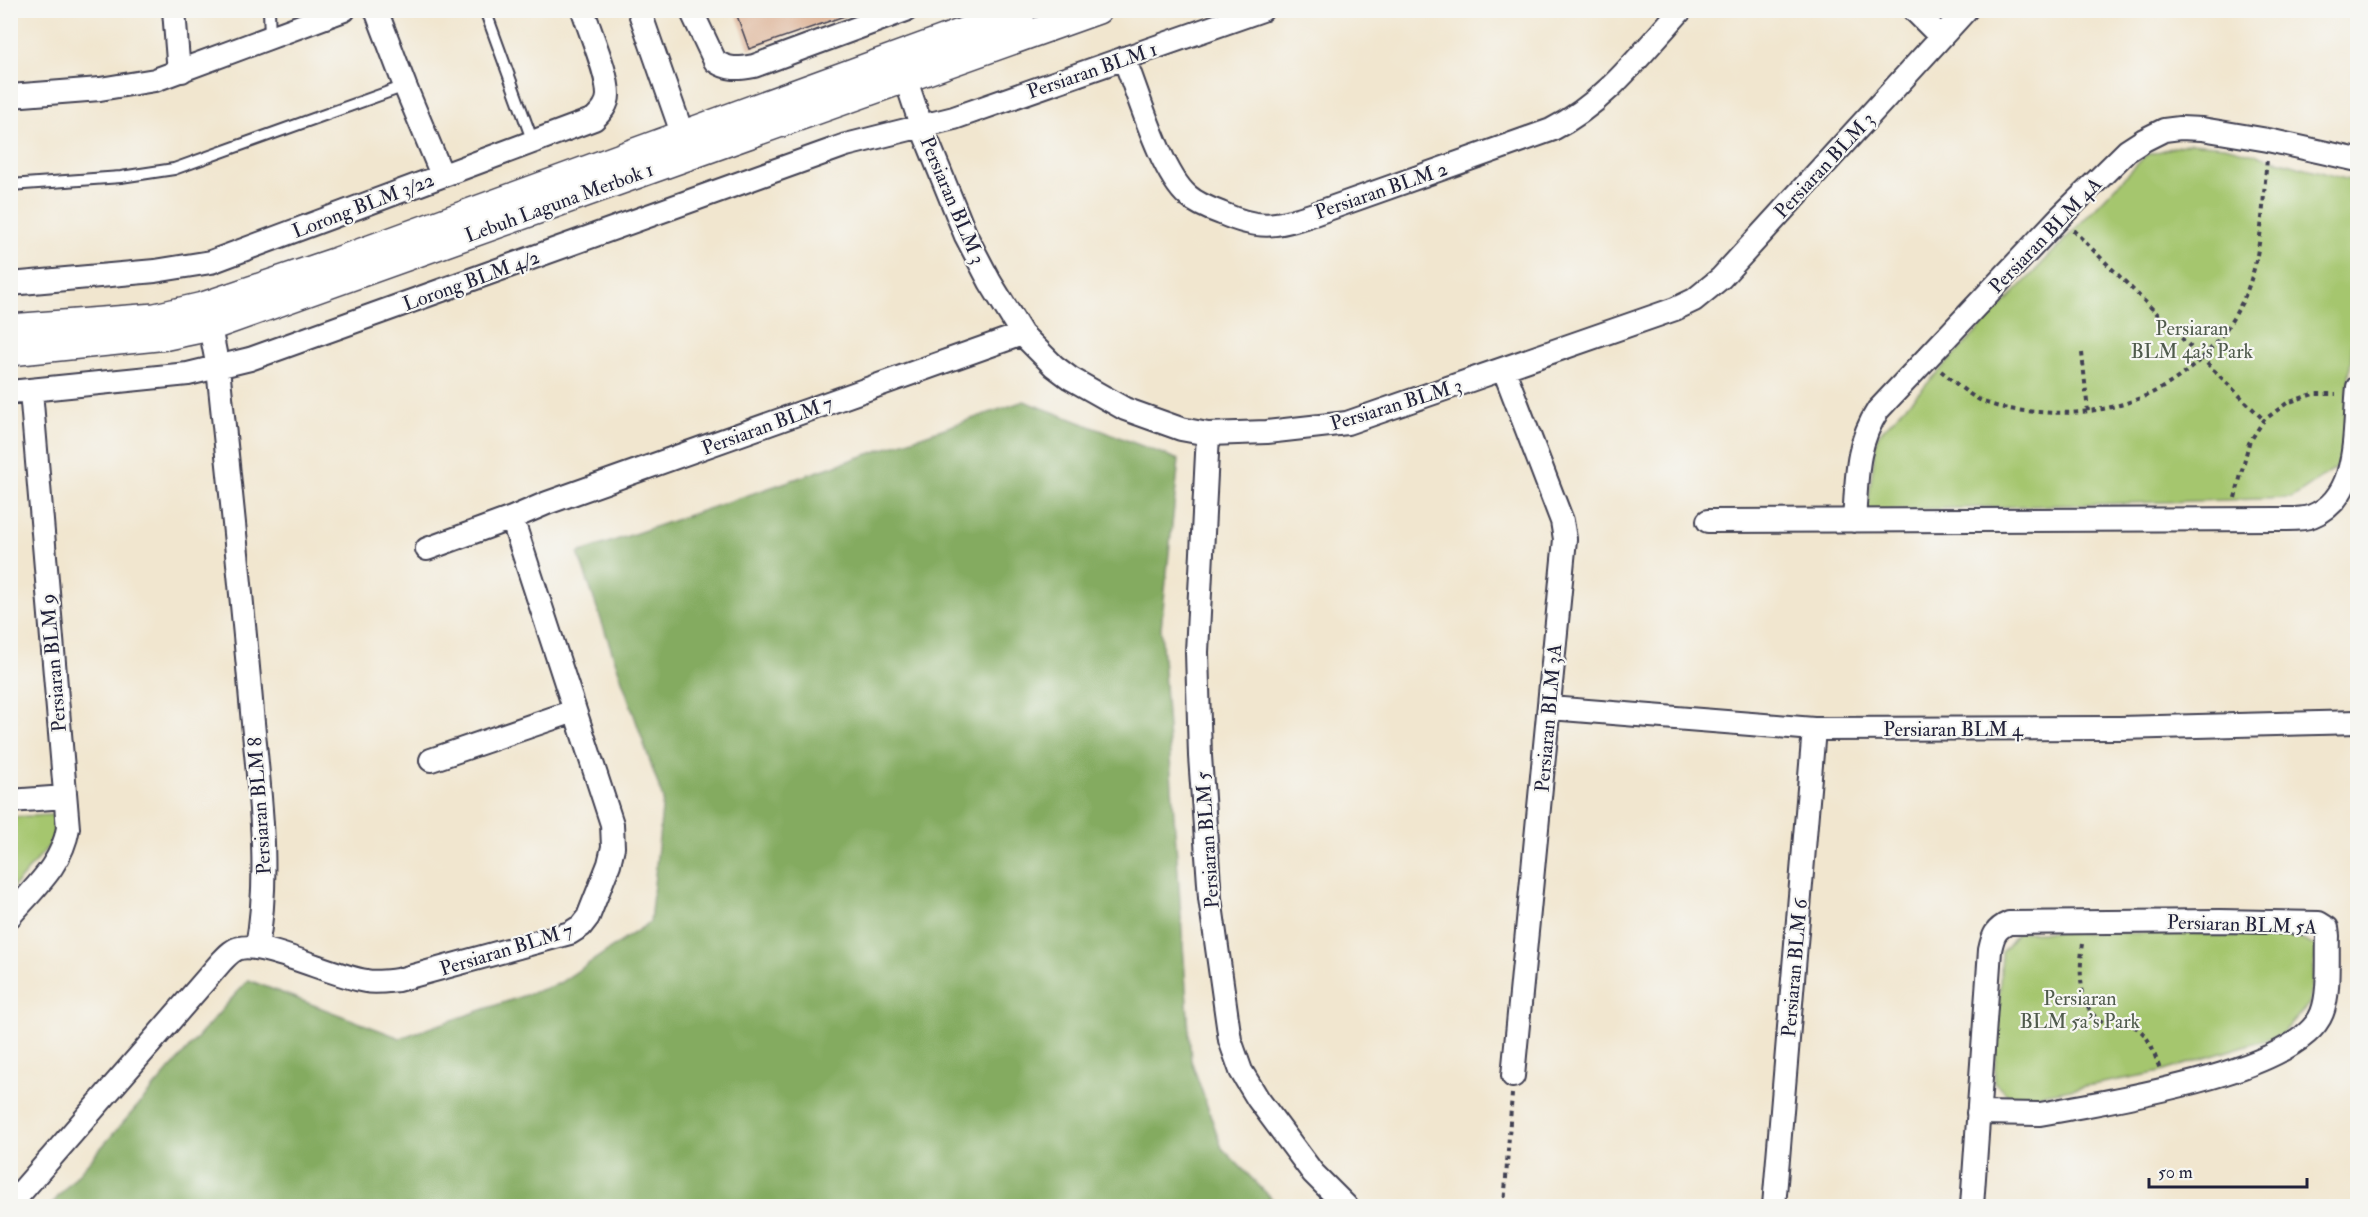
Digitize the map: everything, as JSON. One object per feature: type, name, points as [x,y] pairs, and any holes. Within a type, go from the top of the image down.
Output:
[{"type":"street","points":[[174,10],[177,48],[182,71]]},
{"type":"street","points":[[10,96],[125,86],[155,80],[344,10]]},
{"type":"street","points":[[376,10],[442,175]]},
{"type":"street","name":"Lorong BLM 3/22","points":[[10,284],[155,271],[211,262],[594,119],[603,111],[606,103],[606,82],[583,10]]},
{"type":"street","points":[[639,10],[686,144]]},
{"type":"street","points":[[691,10],[715,61],[732,69],[754,66],[906,10]]},
{"type":"street","name":"Lebuh Laguna Merbok 1","points":[[902,67],[1023,10]]},
{"type":"street","name":"Lebuh Laguna Merbok 1","points":[[10,352],[167,336],[207,316],[337,261],[686,144],[902,67],[1098,10]]},
{"type":"street","name":"Persiaran BLM 1","points":[[921,125],[954,118],[1262,10]]},
{"type":"street","name":"Persiaran BLM 2","points":[[1125,58],[1161,154],[1178,185],[1189,196],[1206,207],[1236,220],[1268,226],[1284,224],[1346,203],[1568,122],[1602,97],[1681,10]]},
{"type":"street","points":[[1914,10],[1941,37]]},
{"type":"street","name":"Persiaran BLM 3","points":[[902,67],[921,125],[966,236],[990,282],[1022,334],[1054,366],[1125,409],[1181,429],[1208,434],[1267,432],[1347,423],[1504,370],[1675,309],[1694,300],[1709,289],[1966,10]]},
{"type":"street","name":"Lorong BLM 4/2","points":[[21,392],[188,374],[250,359],[846,145],[921,125]]},
{"type":"street","name":"Persiaran BLM 4A","points":[[1854,521],[1859,453],[1867,427],[1878,410],[2060,217],[2127,151],[2164,130],[2180,128],[2202,129],[2268,140],[2358,160]]},
{"type":"street","name":"Lebuh Laguna Merbok 1","points":[[10,328],[155,316],[207,316]]},
{"type":"street","name":"Persiaran BLM 8","points":[[207,316],[218,368],[260,792],[265,874],[264,901],[257,947]]},
{"type":"street","name":"Persiaran BLM 7","points":[[427,549],[547,503],[1022,334]]},
{"type":"street","name":"Persiaran BLM 3A","points":[[1504,370],[1555,502],[1565,539],[1513,1076]]},
{"type":"street","points":[[1708,521],[2309,517],[2324,510],[2335,500],[2345,484],[2351,461],[2357,391]]},
{"type":"street","name":"Persiaran BLM 9","points":[[10,916],[57,861],[65,846],[68,828],[21,392]]},
{"type":"street","name":"Persiaran BLM 5","points":[[1208,434],[1197,652],[1200,756],[1210,898],[1230,1040],[1241,1071],[1264,1108],[1318,1180],[1346,1206]]},
{"type":"street","name":"Persiaran BLM 7","points":[[257,947],[342,975],[382,982],[398,980],[570,933],[581,927],[588,917],[609,864],[614,834],[609,808],[574,711],[512,518]]},
{"type":"street","name":"Persiaran BLM 4","points":[[1550,708],[1814,729],[2120,728],[2358,722]]},
{"type":"street","points":[[431,760],[574,711]]},
{"type":"street","name":"Persiaran BLM 6","points":[[1774,1206],[1814,729]]},
{"type":"street","points":[[10,801],[65,797]]},
{"type":"street","name":"Persiaran BLM 5A","points":[[1972,1206],[1978,1113],[1990,950],[1994,933],[2000,927],[2009,923],[2220,921],[2319,923],[2327,927],[2325,1002],[2321,1014],[2300,1041],[2263,1061],[2169,1089],[2040,1114],[1978,1113]]},
{"type":"street","points":[[10,1205],[222,961],[239,948],[257,947]]},
{"type":"lane","points":[[269,10],[270,37]]},
{"type":"lane","points":[[484,10],[533,142]]},
{"type":"lane","points":[[10,185],[121,177],[174,169],[405,86]]},
{"type":"path","points":[[1926,359],[1965,391],[1988,404],[2019,411],[2056,414],[2088,412],[2134,402],[2153,394],[2182,375],[2202,358],[2222,337],[2238,310],[2254,266],[2268,140]]},
{"type":"path","points":[[2060,217],[2264,420]]},
{"type":"path","points":[[2082,353],[2088,412]]},
{"type":"path","points":[[2231,519],[2249,443],[2264,420],[2287,403],[2313,394],[2357,391]]},
{"type":"path","points":[[2088,923],[2079,965],[2080,983],[2090,1010],[2104,1022],[2136,1026],[2146,1036],[2169,1089]]},
{"type":"path","points":[[1504,1206],[1513,1076]]},
{"type":"green space","name":"Persiaran BLM 4a's Park","points":[[2190,143],[2225,146],[2357,182],[2357,300],[2340,465],[2292,498],[1867,511],[1877,436],[2146,155]]},
{"type":"green space","points":[[1024,401],[1179,460],[1161,628],[1191,1060],[1222,1148],[1279,1206],[50,1206],[248,980],[400,1038],[558,984],[650,922],[663,799],[578,553]]},
{"type":"green space","points":[[53,815],[54,840],[11,890],[11,817]]},
{"type":"green space","name":"Persiaran BLM 5a's Park","points":[[2018,932],[2290,934],[2317,947],[2309,1004],[2282,1034],[2161,1072],[2028,1097],[2009,1095],[1994,1082],[2002,952]]},
{"type":"building","points":[[735,10],[852,10],[853,13],[749,49]]}]
